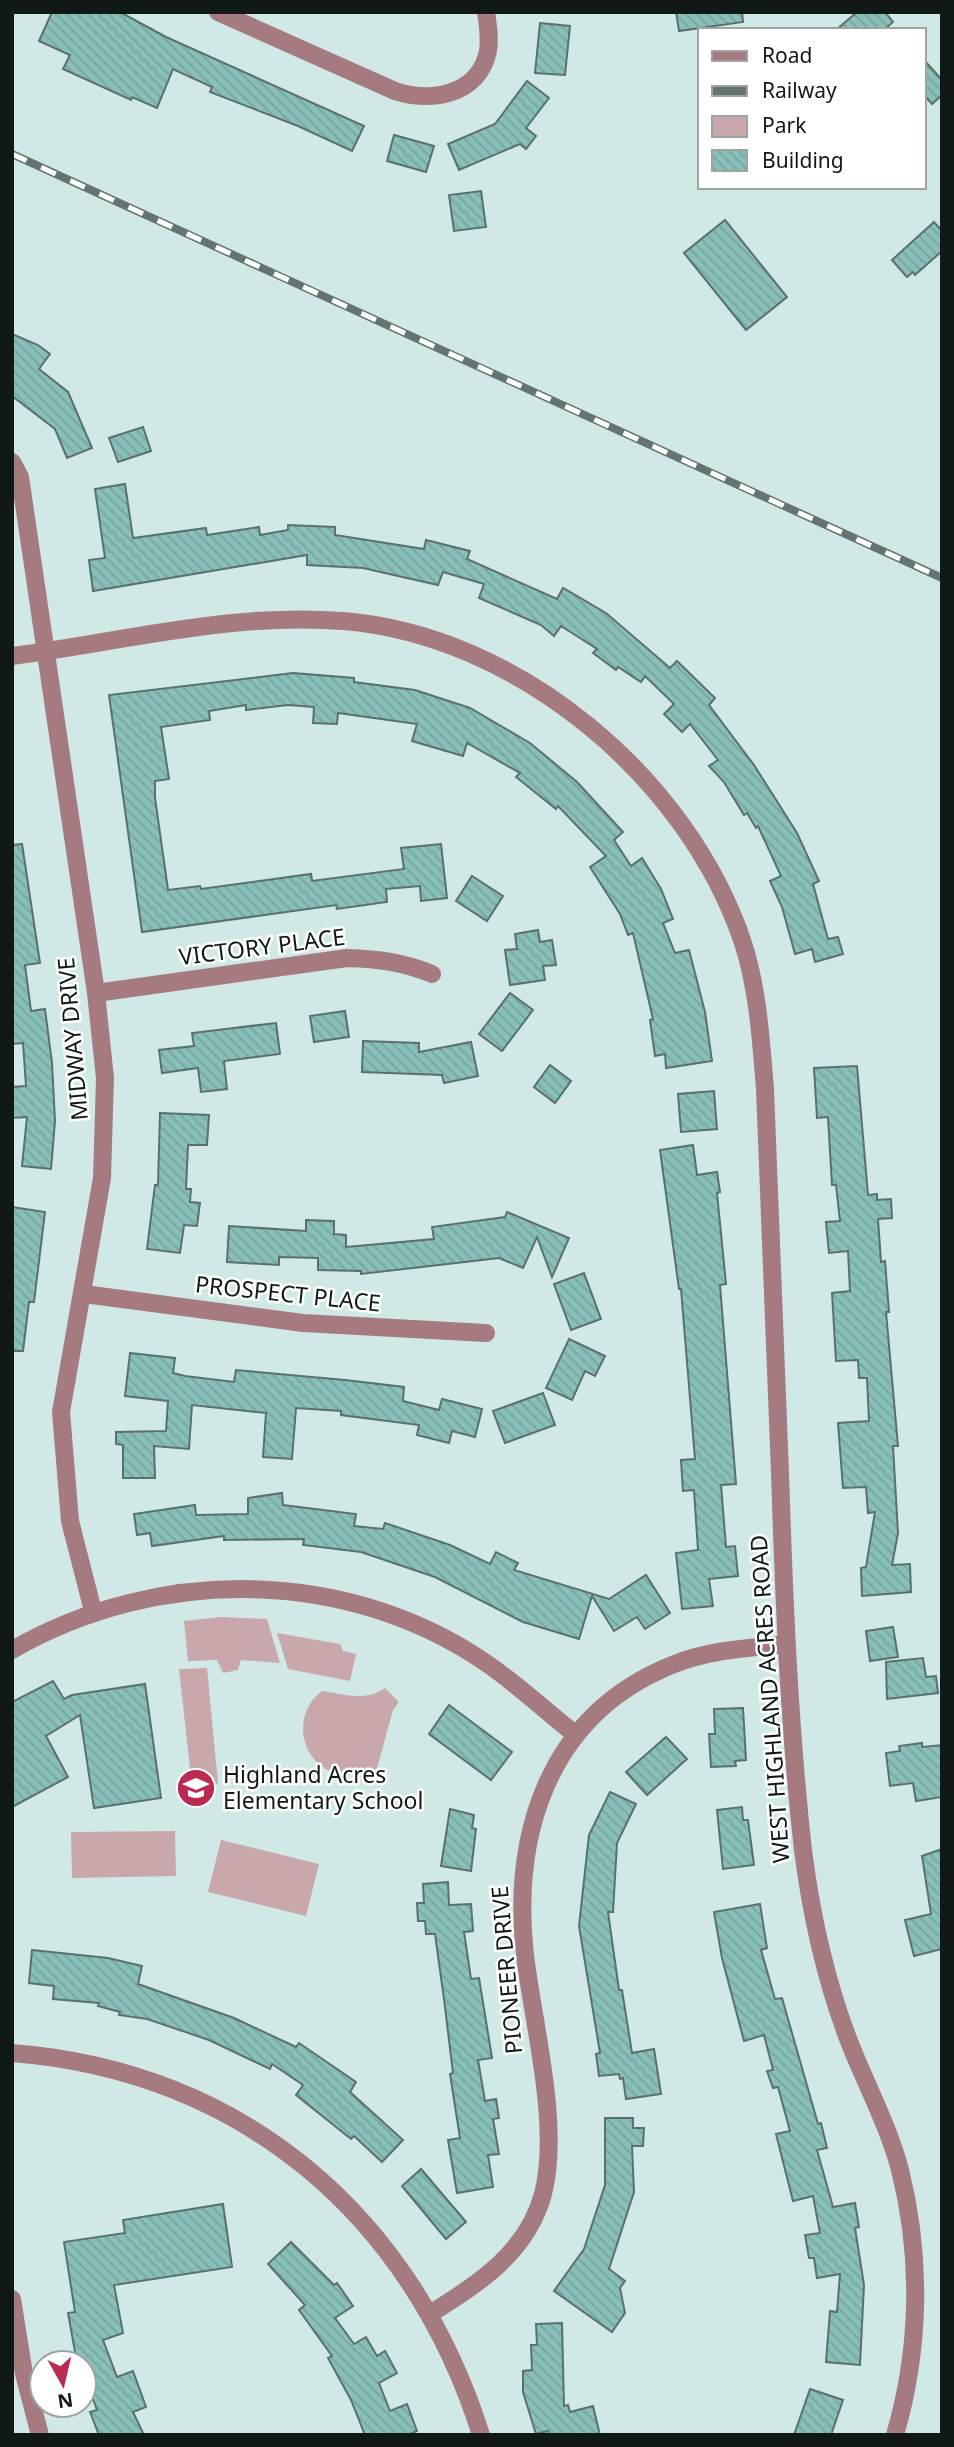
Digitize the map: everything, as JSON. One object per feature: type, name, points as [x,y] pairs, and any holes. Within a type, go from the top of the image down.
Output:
[{"type":"street","points":[[218,12],[395,92],[423,99],[453,92],[476,76],[488,50],[487,18]]},
{"type":"street","name":"MIDWAY DRIVE","points":[[12,462],[20,477],[47,651],[96,993],[105,1079],[105,1146],[84,1294],[63,1390],[61,1422],[70,1521],[93,1611]]},
{"type":"street","name":"WEST HIGHLAND ACRES ROAD","points":[[12,656],[241,621],[344,621],[424,637],[498,667],[569,709],[626,758],[672,811],[706,862],[743,943],[759,1020],[765,1089],[786,1644],[803,1850],[814,1919],[847,2036],[900,2169],[909,2214],[916,2298],[915,2324],[910,2373],[895,2435]]},
{"type":"street","name":"VICTORY PLACE","points":[[96,993],[348,958],[380,959],[408,964],[432,974]]},
{"type":"street","name":"PROSPECT PLACE","points":[[84,1294],[303,1323],[486,1333]]},
{"type":"street","points":[[12,1650],[52,1628],[93,1611],[151,1596],[234,1588],[287,1592],[368,1608],[419,1628],[488,1664],[576,1735]]},
{"type":"street","name":"PIONEER DRIVE","points":[[430,2314],[494,2271],[517,2248],[542,2196],[550,2144],[526,1961],[520,1893],[524,1852],[544,1789],[576,1735],[619,1695],[672,1665],[719,1653],[786,1644]]},
{"type":"street","points":[[12,2053],[72,2060],[139,2076],[233,2116],[293,2157],[341,2199],[388,2252],[430,2314],[455,2364],[481,2435]]},
{"type":"street","points":[[12,2299],[24,2374],[40,2435]]},
{"type":"green space","points":[[221,1617],[267,1619],[280,1663],[241,1660],[238,1670],[223,1673],[217,1660],[188,1661],[184,1621]]},
{"type":"green space","points":[[277,1633],[340,1644],[343,1651],[356,1654],[350,1681],[288,1669]]},
{"type":"green space","points":[[207,1668],[218,1784],[192,1786],[179,1669]]},
{"type":"green space","points":[[385,1688],[399,1702],[393,1710],[376,1772],[343,1775],[321,1765],[306,1746],[303,1734],[303,1722],[313,1700],[322,1691],[362,1696]]},
{"type":"green space","points":[[175,1831],[176,1876],[72,1878],[71,1832]]},
{"type":"green space","points":[[221,1840],[319,1864],[306,1916],[208,1892]]},
{"type":"building","points":[[52,12],[120,12],[166,37],[364,126],[352,151],[298,126],[210,92],[212,87],[173,69],[157,108],[132,97],[131,100],[63,69],[70,55],[39,41]]},
{"type":"building","points":[[676,12],[742,12],[743,22],[679,31]]},
{"type":"building","points":[[857,12],[885,12],[893,22],[886,28],[838,28]]},
{"type":"building","points":[[540,23],[570,26],[565,75],[535,73]]},
{"type":"building","points":[[926,62],[942,80],[942,95],[932,104],[926,97]]},
{"type":"building","points":[[527,81],[549,98],[526,128],[536,136],[526,149],[520,144],[459,170],[448,144],[495,124]]},
{"type":"building","points":[[394,135],[434,146],[426,172],[387,161]]},
{"type":"building","points":[[481,191],[486,227],[454,231],[449,195]]},
{"type":"building","points":[[725,220],[787,297],[746,330],[684,253]]},
{"type":"building","points":[[934,222],[942,231],[942,251],[915,275],[913,272],[907,277],[892,260]]},
{"type":"building","points":[[12,334],[38,345],[50,354],[39,369],[68,392],[92,448],[67,458],[55,429],[12,396]]},
{"type":"building","points":[[143,427],[151,451],[118,462],[109,438]]},
{"type":"building","points":[[125,484],[133,538],[206,528],[207,535],[259,527],[260,535],[288,530],[288,525],[335,527],[335,535],[424,549],[426,540],[470,551],[467,559],[557,599],[563,588],[606,613],[670,668],[677,661],[715,698],[709,705],[754,765],[797,833],[819,881],[813,884],[828,939],[838,937],[843,954],[815,962],[812,949],[795,954],[782,907],[770,881],[781,876],[758,826],[756,828],[747,813],[744,815],[724,782],[709,766],[718,760],[690,724],[682,732],[664,714],[674,704],[645,676],[641,682],[618,667],[616,670],[593,653],[597,649],[561,626],[554,636],[541,625],[479,598],[484,584],[443,572],[438,585],[363,568],[307,565],[307,555],[93,591],[89,560],[105,558],[95,489]]},
{"type":"building","points":[[293,673],[354,678],[354,682],[415,690],[470,708],[530,743],[577,782],[623,832],[614,840],[631,866],[642,858],[661,889],[673,919],[663,923],[675,953],[689,950],[705,1012],[712,1061],[666,1068],[665,1054],[655,1056],[650,1020],[653,1019],[633,933],[628,935],[620,914],[590,867],[606,856],[558,806],[556,809],[516,777],[520,773],[467,743],[463,756],[412,741],[417,724],[338,713],[337,724],[313,723],[314,707],[288,705],[246,710],[246,705],[209,711],[210,720],[161,727],[169,779],[155,781],[155,798],[168,890],[200,886],[201,889],[311,874],[312,881],[404,869],[401,848],[441,844],[447,898],[421,901],[420,886],[386,889],[387,902],[337,909],[336,905],[142,932],[109,695]]},
{"type":"building","points":[[22,844],[40,963],[25,965],[31,1011],[45,1009],[52,1063],[55,1121],[51,1169],[22,1166],[27,1117],[12,1118],[12,1087],[26,1086],[23,1043],[12,1044],[12,845]]},
{"type":"building","points":[[472,876],[503,896],[487,921],[456,901]]},
{"type":"building","points":[[538,930],[540,942],[552,940],[556,965],[543,966],[545,980],[510,985],[505,950],[517,949],[515,934]]},
{"type":"building","points":[[510,993],[533,1010],[502,1051],[479,1034]]},
{"type":"building","points":[[345,1011],[349,1037],[314,1042],[310,1016]]},
{"type":"building","points":[[276,1023],[280,1054],[224,1061],[227,1089],[201,1092],[198,1068],[162,1073],[159,1050],[194,1046],[192,1033]]},
{"type":"building","points":[[363,1041],[419,1043],[419,1052],[471,1042],[478,1076],[444,1083],[442,1075],[362,1072]]},
{"type":"building","points":[[550,1065],[571,1081],[555,1103],[534,1087]]},
{"type":"building","points":[[857,1066],[868,1195],[877,1194],[877,1200],[891,1199],[892,1218],[878,1219],[881,1262],[885,1261],[889,1312],[886,1312],[898,1446],[893,1446],[898,1533],[892,1565],[910,1564],[911,1592],[862,1596],[861,1568],[866,1567],[875,1512],[868,1513],[866,1487],[843,1488],[838,1423],[869,1421],[867,1378],[859,1378],[858,1360],[836,1361],[832,1293],[850,1291],[848,1251],[829,1253],[826,1222],[840,1221],[836,1185],[832,1185],[828,1117],[817,1118],[814,1068]]},
{"type":"building","points":[[714,1091],[717,1129],[681,1132],[678,1094]]},
{"type":"building","points":[[160,1113],[209,1115],[207,1145],[188,1145],[186,1189],[191,1189],[190,1202],[200,1203],[197,1226],[184,1225],[180,1253],[147,1249],[155,1185],[158,1185]]},
{"type":"building","points":[[693,1145],[697,1175],[717,1172],[720,1192],[717,1193],[726,1284],[720,1285],[736,1484],[721,1485],[726,1547],[735,1546],[738,1576],[709,1579],[713,1606],[682,1609],[676,1553],[698,1550],[694,1490],[683,1491],[681,1460],[695,1459],[681,1289],[660,1150]]},
{"type":"building","points":[[12,1207],[45,1212],[34,1302],[29,1302],[23,1351],[12,1351]]},
{"type":"building","points":[[507,1212],[569,1238],[552,1277],[537,1237],[523,1268],[499,1258],[361,1274],[361,1271],[318,1270],[318,1258],[279,1257],[279,1265],[227,1262],[229,1226],[306,1231],[306,1220],[334,1221],[334,1234],[346,1235],[346,1247],[434,1239],[432,1227],[505,1217]]},
{"type":"building","points":[[584,1273],[601,1319],[571,1330],[554,1284]]},
{"type":"building","points":[[569,1339],[605,1356],[595,1376],[585,1371],[572,1400],[546,1388]]},
{"type":"building","points":[[130,1353],[175,1358],[173,1373],[185,1376],[234,1382],[236,1370],[345,1380],[404,1387],[403,1401],[439,1410],[442,1399],[482,1409],[475,1437],[452,1431],[449,1443],[417,1435],[419,1425],[341,1415],[341,1411],[296,1408],[292,1459],[263,1457],[266,1413],[192,1405],[189,1449],[154,1446],[155,1478],[123,1478],[123,1445],[116,1444],[116,1432],[166,1431],[168,1401],[125,1396]]},
{"type":"building","points":[[543,1393],[555,1425],[505,1443],[493,1411]]},
{"type":"building","points":[[282,1493],[283,1505],[356,1514],[354,1526],[383,1529],[385,1523],[450,1545],[490,1564],[496,1552],[518,1563],[514,1570],[609,1599],[646,1575],[670,1613],[645,1629],[637,1617],[614,1631],[592,1596],[579,1639],[523,1622],[435,1577],[361,1552],[303,1545],[304,1539],[224,1540],[224,1536],[152,1546],[150,1533],[137,1535],[134,1514],[195,1505],[196,1515],[248,1514],[248,1498]]},
{"type":"building","points":[[893,1627],[898,1657],[870,1661],[866,1631]]},
{"type":"building","points":[[923,1658],[926,1677],[936,1676],[938,1693],[887,1699],[886,1662]]},
{"type":"building","points":[[53,1681],[64,1699],[72,1695],[145,1684],[161,1798],[94,1808],[80,1715],[46,1736],[68,1777],[12,1807],[12,1702]]},
{"type":"building","points":[[449,1705],[512,1752],[491,1780],[429,1734]]},
{"type":"building","points":[[743,1708],[746,1760],[735,1761],[736,1766],[711,1767],[709,1734],[715,1734],[714,1709]]},
{"type":"building","points":[[666,1737],[687,1759],[647,1795],[626,1772]]},
{"type":"building","points":[[922,1743],[922,1747],[942,1745],[942,1797],[916,1801],[913,1783],[890,1786],[886,1753],[900,1751],[899,1746]]},
{"type":"building","points":[[610,1792],[636,1804],[617,1843],[613,1912],[608,1912],[619,1990],[622,1990],[632,2053],[654,2049],[661,2094],[626,2099],[623,2078],[620,2079],[619,2074],[599,2076],[596,2054],[600,2053],[579,1926],[589,1835]]},
{"type":"building","points":[[742,1807],[743,1820],[748,1820],[754,1865],[723,1869],[717,1810]]},
{"type":"building","points":[[450,1809],[474,1815],[472,1828],[476,1829],[471,1871],[441,1866]]},
{"type":"building","points":[[942,1849],[942,1949],[914,1956],[905,1920],[931,1914],[922,1856]]},
{"type":"building","points":[[448,1882],[449,1905],[471,1904],[473,1931],[464,1932],[471,1979],[479,1978],[492,2058],[478,2060],[485,2101],[496,2099],[499,2118],[493,2119],[499,2154],[488,2155],[493,2187],[457,2193],[448,2140],[460,2138],[450,2074],[453,2073],[444,1999],[435,1934],[426,1934],[425,1921],[418,1921],[417,1903],[424,1903],[423,1884]]},
{"type":"building","points":[[760,1904],[767,1948],[761,1950],[775,1999],[782,1998],[818,2124],[821,2123],[827,2148],[817,2150],[833,2207],[855,2203],[859,2227],[855,2228],[864,2285],[860,2365],[826,2362],[830,2311],[837,2312],[840,2274],[817,2278],[814,2258],[809,2258],[805,2235],[820,2233],[813,2196],[793,2201],[776,2134],[790,2131],[778,2087],[773,2088],[767,2071],[773,2070],[764,2035],[744,2041],[722,1958],[714,1912]]},
{"type":"building","points":[[32,1950],[108,1958],[142,1966],[138,1984],[234,2018],[296,2047],[299,2043],[356,2082],[350,2092],[403,2140],[382,2162],[354,2136],[351,2139],[296,2095],[303,2085],[272,2064],[270,2069],[209,2040],[147,2019],[119,2015],[120,2012],[98,2006],[99,2003],[53,1999],[54,1986],[29,1983]]},
{"type":"building","points":[[605,2118],[633,2118],[633,2128],[644,2128],[643,2146],[632,2146],[634,2192],[609,2269],[625,2281],[620,2288],[625,2313],[612,2332],[554,2291],[584,2249],[605,2185]]},
{"type":"building","points":[[421,2169],[466,2222],[446,2239],[402,2186]]},
{"type":"building","points":[[223,2204],[232,2267],[114,2285],[123,2333],[103,2340],[117,2377],[133,2371],[146,2407],[133,2412],[144,2435],[99,2435],[93,2419],[98,2419],[98,2349],[74,2349],[68,2313],[75,2312],[64,2242],[125,2233],[123,2220]]},
{"type":"building","points":[[291,2242],[334,2285],[337,2283],[353,2306],[335,2318],[354,2344],[366,2337],[377,2356],[385,2351],[397,2373],[379,2383],[390,2411],[407,2404],[417,2431],[408,2435],[365,2435],[351,2400],[328,2358],[332,2356],[299,2310],[305,2305],[268,2264]]},
{"type":"building","points":[[562,2323],[564,2406],[568,2405],[570,2412],[593,2406],[600,2435],[549,2435],[548,2431],[536,2434],[523,2392],[523,2371],[532,2370],[531,2345],[537,2345],[536,2324]]},
{"type":"building","points":[[810,2389],[843,2400],[831,2435],[794,2435]]},
{"type":"railway","points":[[12,154],[942,578]]},
{"type":"place","name":"Highland Acres Elementary School","points":[[196,1788]]}]
